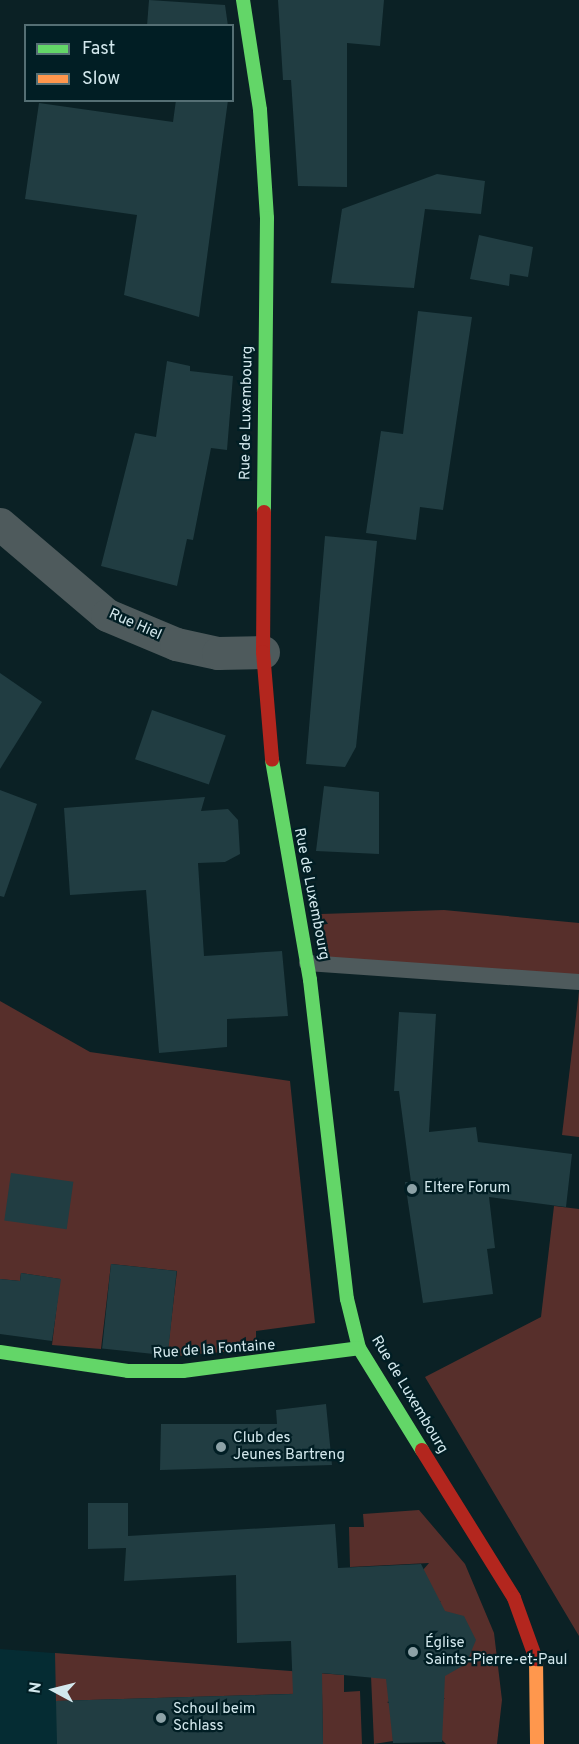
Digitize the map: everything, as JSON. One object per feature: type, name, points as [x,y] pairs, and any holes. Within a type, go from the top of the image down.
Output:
[{"type":"street","name":"Rue de Luxembourg","points":[[243,0],[260,110],[267,218],[263,652],[273,770],[307,963],[347,1299],[359,1348],[514,1598],[533,1641],[540,1682],[537,1744]]},
{"type":"street","name":"Rue Hiel","points":[[0,524],[107,615],[176,644],[218,653],[263,652]]},
{"type":"street","name":"Rue de la Fontaine","points":[[0,1352],[128,1371],[183,1371],[359,1348]]},
{"type":"lane","points":[[307,963],[579,982]]},
{"type":"shaded area","points":[[444,910],[579,923],[579,982],[330,964],[321,914]]},
{"type":"shaded area","points":[[579,991],[579,1137],[562,1135]]},
{"type":"shaded area","points":[[0,1001],[90,1052],[290,1081],[315,1323],[256,1331],[256,1349],[167,1357],[177,1271],[111,1264],[101,1349],[52,1345],[60,1279],[21,1273],[20,1281],[0,1279]]},
{"type":"shaded area","points":[[554,1206],[579,1209],[579,1636],[425,1377],[541,1317]]},
{"type":"shaded area","points":[[419,1510],[465,1564],[494,1633],[502,1700],[497,1744],[446,1744],[441,1739],[440,1702],[445,1698],[440,1698],[438,1666],[472,1650],[436,1604],[441,1601],[434,1601],[423,1570],[429,1563],[350,1567],[349,1527],[364,1527],[363,1514]]},
{"type":"shaded area","name":"Schoul beim Schlass","points":[[0,1649],[344,1675],[344,1692],[322,1693],[323,1744],[0,1744]]},
{"type":"shaded area","points":[[55,1653],[344,1675],[344,1692],[360,1691],[362,1744],[323,1744],[322,1693],[56,1701]]},
{"type":"shaded area","points":[[391,1668],[392,1701],[387,1702],[392,1705],[393,1741],[374,1744],[371,1676]]},
{"type":"building","points":[[149,0],[225,5],[228,24],[147,24]]},
{"type":"building","points":[[278,0],[384,0],[380,46],[347,43],[347,187],[298,186],[291,80],[283,80]]},
{"type":"building","points":[[176,102],[228,102],[199,317],[124,295],[137,215],[25,199],[39,103],[173,122]]},
{"type":"building","points":[[437,174],[485,181],[481,214],[425,209],[414,288],[331,283],[342,209]]},
{"type":"building","points":[[479,235],[533,247],[528,277],[510,274],[509,286],[470,279]]},
{"type":"building","points":[[418,311],[472,317],[443,510],[420,507],[416,540],[366,533],[381,431],[403,434]]},
{"type":"building","points":[[167,361],[190,366],[190,371],[233,376],[227,450],[211,448],[193,540],[187,539],[177,586],[101,566],[135,433],[156,437]]},
{"type":"building","points":[[325,536],[377,541],[356,747],[345,767],[306,764]]},
{"type":"building","points":[[0,673],[42,702],[0,769]]},
{"type":"building","points":[[152,710],[226,735],[209,785],[135,759]]},
{"type":"building","points":[[324,786],[379,792],[379,854],[316,851]]},
{"type":"building","points":[[0,790],[37,804],[4,897],[0,896]]},
{"type":"building","points":[[205,797],[201,811],[228,809],[238,820],[240,854],[225,862],[198,863],[204,956],[282,951],[288,1016],[227,1019],[227,1047],[159,1053],[146,890],[70,895],[64,808]]},
{"type":"building","points":[[399,1012],[436,1014],[429,1132],[476,1127],[478,1142],[572,1154],[566,1207],[489,1197],[495,1248],[487,1249],[493,1294],[423,1303],[405,1182],[411,1182],[399,1091],[394,1091]]},
{"type":"building","points":[[11,1173],[73,1182],[67,1229],[4,1221]]},
{"type":"building","points":[[111,1264],[177,1271],[168,1355],[102,1349]]},
{"type":"building","points":[[21,1273],[61,1279],[52,1341],[0,1334],[0,1279],[20,1281]]},
{"type":"building","name":"Club des Jeunes Bartreng","points":[[326,1404],[332,1465],[160,1470],[161,1424],[277,1424],[276,1410]]},
{"type":"building","points":[[88,1503],[128,1503],[128,1536],[335,1524],[338,1568],[421,1564],[445,1611],[464,1616],[476,1640],[466,1664],[445,1676],[442,1742],[393,1743],[386,1679],[322,1673],[323,1744],[57,1744],[56,1701],[293,1694],[291,1641],[237,1643],[236,1575],[124,1581],[126,1548],[88,1549]]},
{"type":"traffic: fast","points":[[243,0],[260,110],[267,218],[264,512]]},
{"type":"traffic: fast","points":[[272,760],[310,980],[347,1299],[359,1348],[422,1450]]},
{"type":"traffic: fast","points":[[0,1352],[128,1371],[183,1371],[359,1348]]},
{"type":"traffic: slow","points":[[536,1659],[537,1744]]},
{"type":"traffic: jam","points":[[264,512],[263,652],[272,760]]},
{"type":"traffic: jam","points":[[422,1450],[514,1598],[536,1659]]},
{"type":"place","name":"Eltere Forum","points":[[412,1189]]},
{"type":"place","name":"Club des Jeunes Bartreng","points":[[221,1447]]},
{"type":"place","name":"Église Saints-Pierre-et-Paul","points":[[413,1652]]},
{"type":"place","name":"Schoul beim Schlass","points":[[161,1718]]}]
